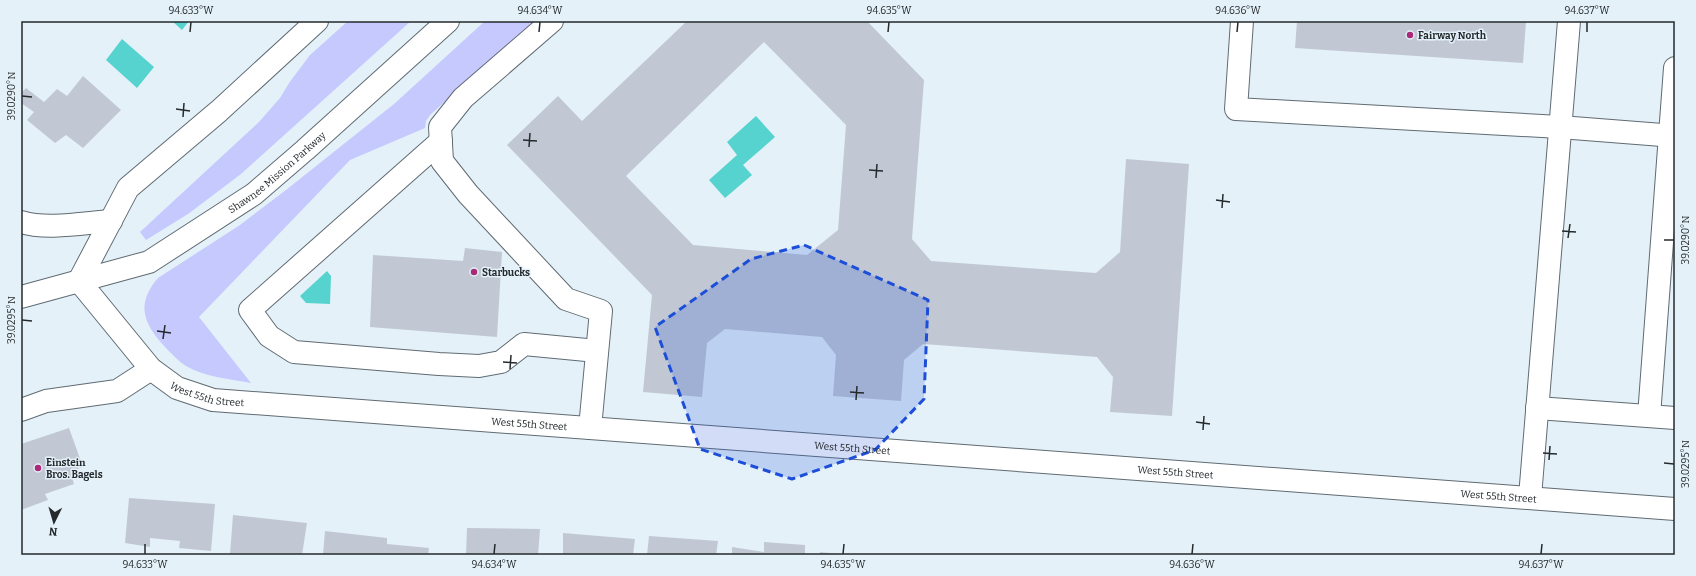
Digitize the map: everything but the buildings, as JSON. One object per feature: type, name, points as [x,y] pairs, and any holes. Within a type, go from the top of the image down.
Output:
[{"type":"main road","points":[[80,281],[128,188],[219,111],[317,21]]},
{"type":"main road","name":"Shawnee Mission Parkway","points":[[21,297],[149,262],[254,194],[448,21]]},
{"type":"main road","points":[[552,21],[463,98],[440,127],[442,161],[468,194],[566,299],[601,311],[590,428]]},
{"type":"main road","points":[[1242,21],[1236,109],[1560,127],[1672,136]]},
{"type":"main road","points":[[1530,497],[1569,21]]},
{"type":"main road","points":[[1649,416],[1672,136],[1675,68]]},
{"type":"main road","points":[[441,141],[250,310],[269,336],[294,352],[479,366],[501,362],[524,344],[597,351]]},
{"type":"main road","points":[[21,222],[28,224],[48,225],[110,221]]},
{"type":"main road","name":"West 55th Street","points":[[80,281],[151,369],[176,388],[212,400],[1675,508]]},
{"type":"main road","points":[[21,410],[46,401],[117,391],[151,369]]},
{"type":"main road","points":[[1537,408],[1675,418]]},
{"type":"highlighted area","points":[[804,245],[928,300],[924,399],[875,450],[792,479],[700,449],[655,327],[751,259]]},
{"type":"shaded area","points":[[172,21],[189,21],[182,30]]},
{"type":"shaded area","points":[[348,21],[411,21],[241,174],[188,214],[146,240],[140,232],[259,122],[280,98],[289,83],[310,55]]},
{"type":"shaded area","points":[[485,21],[535,21],[430,115],[426,121],[425,128],[350,160],[199,317],[251,383],[201,373],[193,370],[178,360],[158,339],[147,322],[145,314],[146,297],[158,278],[240,225],[286,190],[394,104]]},
{"type":"shaded area","points":[[122,39],[154,67],[137,88],[106,60]]},
{"type":"shaded area","points":[[756,116],[775,137],[743,165],[752,175],[725,198],[709,180],[737,155],[727,142]]},
{"type":"shaded area","points":[[327,271],[331,276],[330,304],[306,303],[300,296]]},
{"type":"place","name":"Fairway North","points":[[1410,35]]},
{"type":"place","name":"Starbucks","points":[[474,272]]},
{"type":"place","name":"Einstein Bros. Bagels","points":[[38,468]]}]
